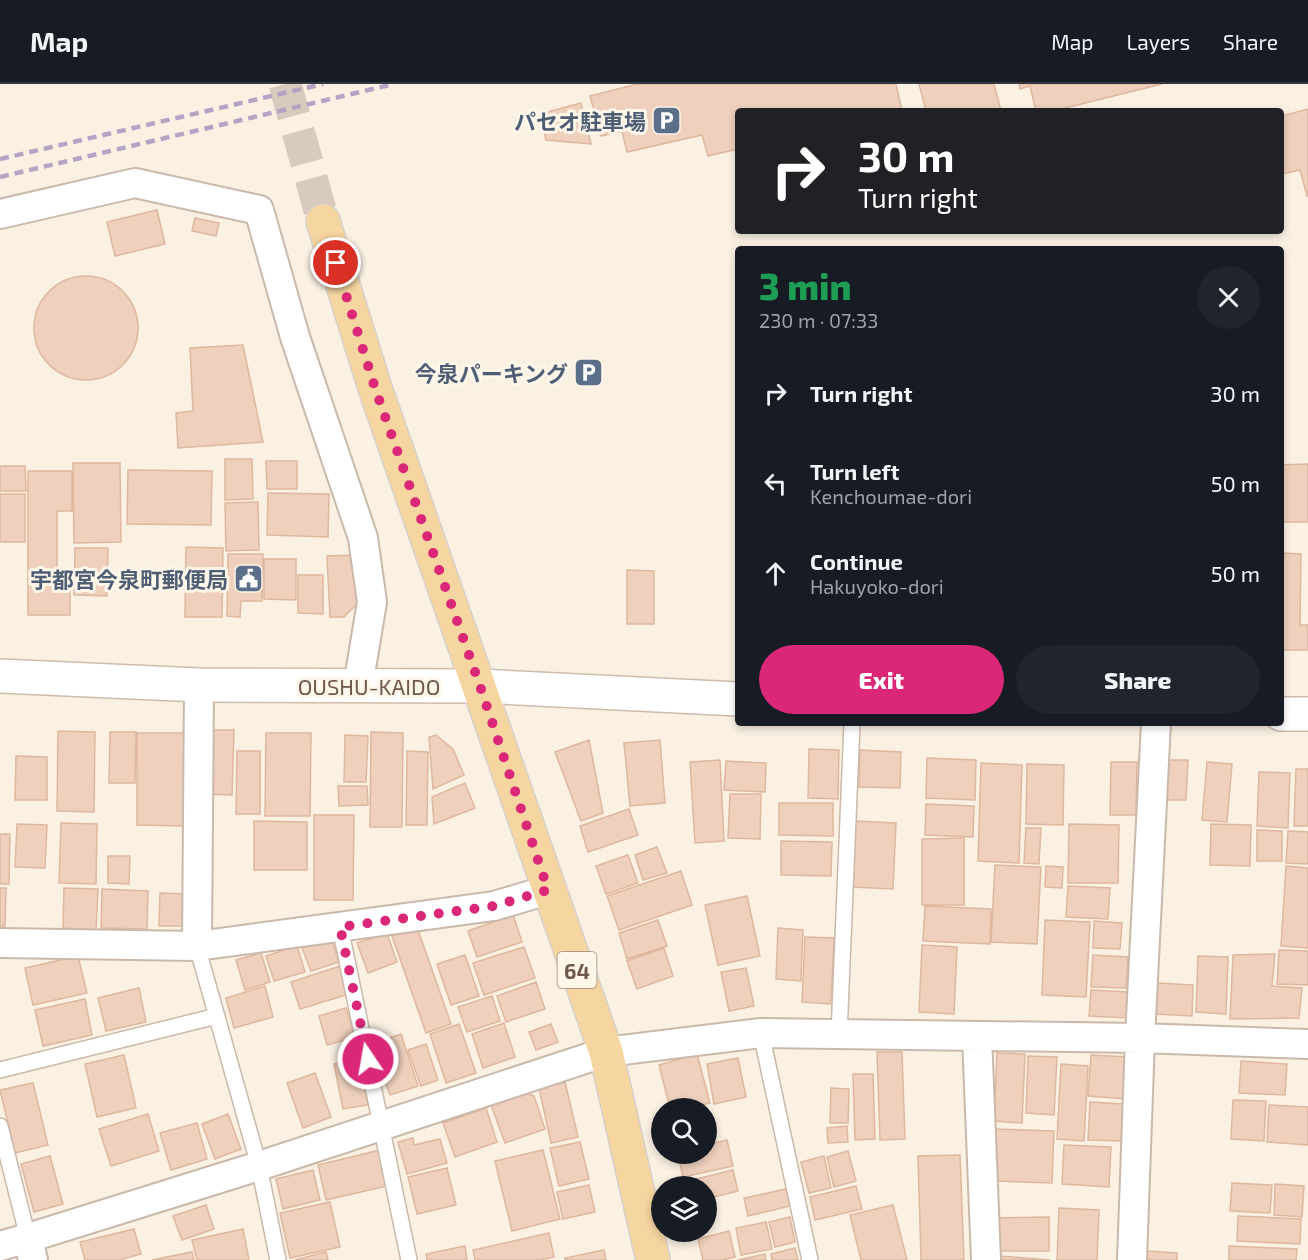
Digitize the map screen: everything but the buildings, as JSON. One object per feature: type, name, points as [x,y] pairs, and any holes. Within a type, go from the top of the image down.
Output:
[{"type":"main road","name":"64","points":[[323,221],[379,399],[606,1052],[653,1260]]},
{"type":"main road","name":"OUSHU-KAIDO","points":[[0,676],[199,685],[480,686],[735,699]]},
{"type":"main road","points":[[1284,714],[1308,714]]},
{"type":"street","points":[[0,214],[135,183],[259,210],[295,338],[363,538],[372,602],[358,686]]},
{"type":"street","points":[[198,946],[199,685]]},
{"type":"street","points":[[1132,1260],[1140,1038],[1156,726]]},
{"type":"street","points":[[0,943],[198,946],[494,906],[548,890]]},
{"type":"street","points":[[0,1246],[31,1249],[259,1166],[606,1052],[761,1034],[1140,1038],[1308,1044]]},
{"type":"street","points":[[977,1036],[986,1260]]},
{"type":"lane","points":[[839,1035],[852,726]]},
{"type":"lane","points":[[340,927],[409,1260]]},
{"type":"lane","points":[[198,946],[259,1166],[278,1260]]},
{"type":"lane","points":[[0,1070],[217,1016]]},
{"type":"lane","points":[[761,1034],[810,1260]]},
{"type":"lane","points":[[0,1126],[31,1249]]},
{"type":"tunnel","points":[[285,84],[323,221]]},
{"type":"railway","points":[[0,159],[323,84]]},
{"type":"railway","points":[[0,177],[394,84]]},
{"type":"place","name":"パセオ駐車場","points":[[667,121]]},
{"type":"place","name":"今泉パーキング","points":[[589,373]]},
{"type":"place","name":"宇都宮今泉町郵便局","points":[[249,579]]},
{"type":"route","points":[[336,263],[375,388],[480,686],[548,890],[494,906],[340,927],[368,1059]]}]
